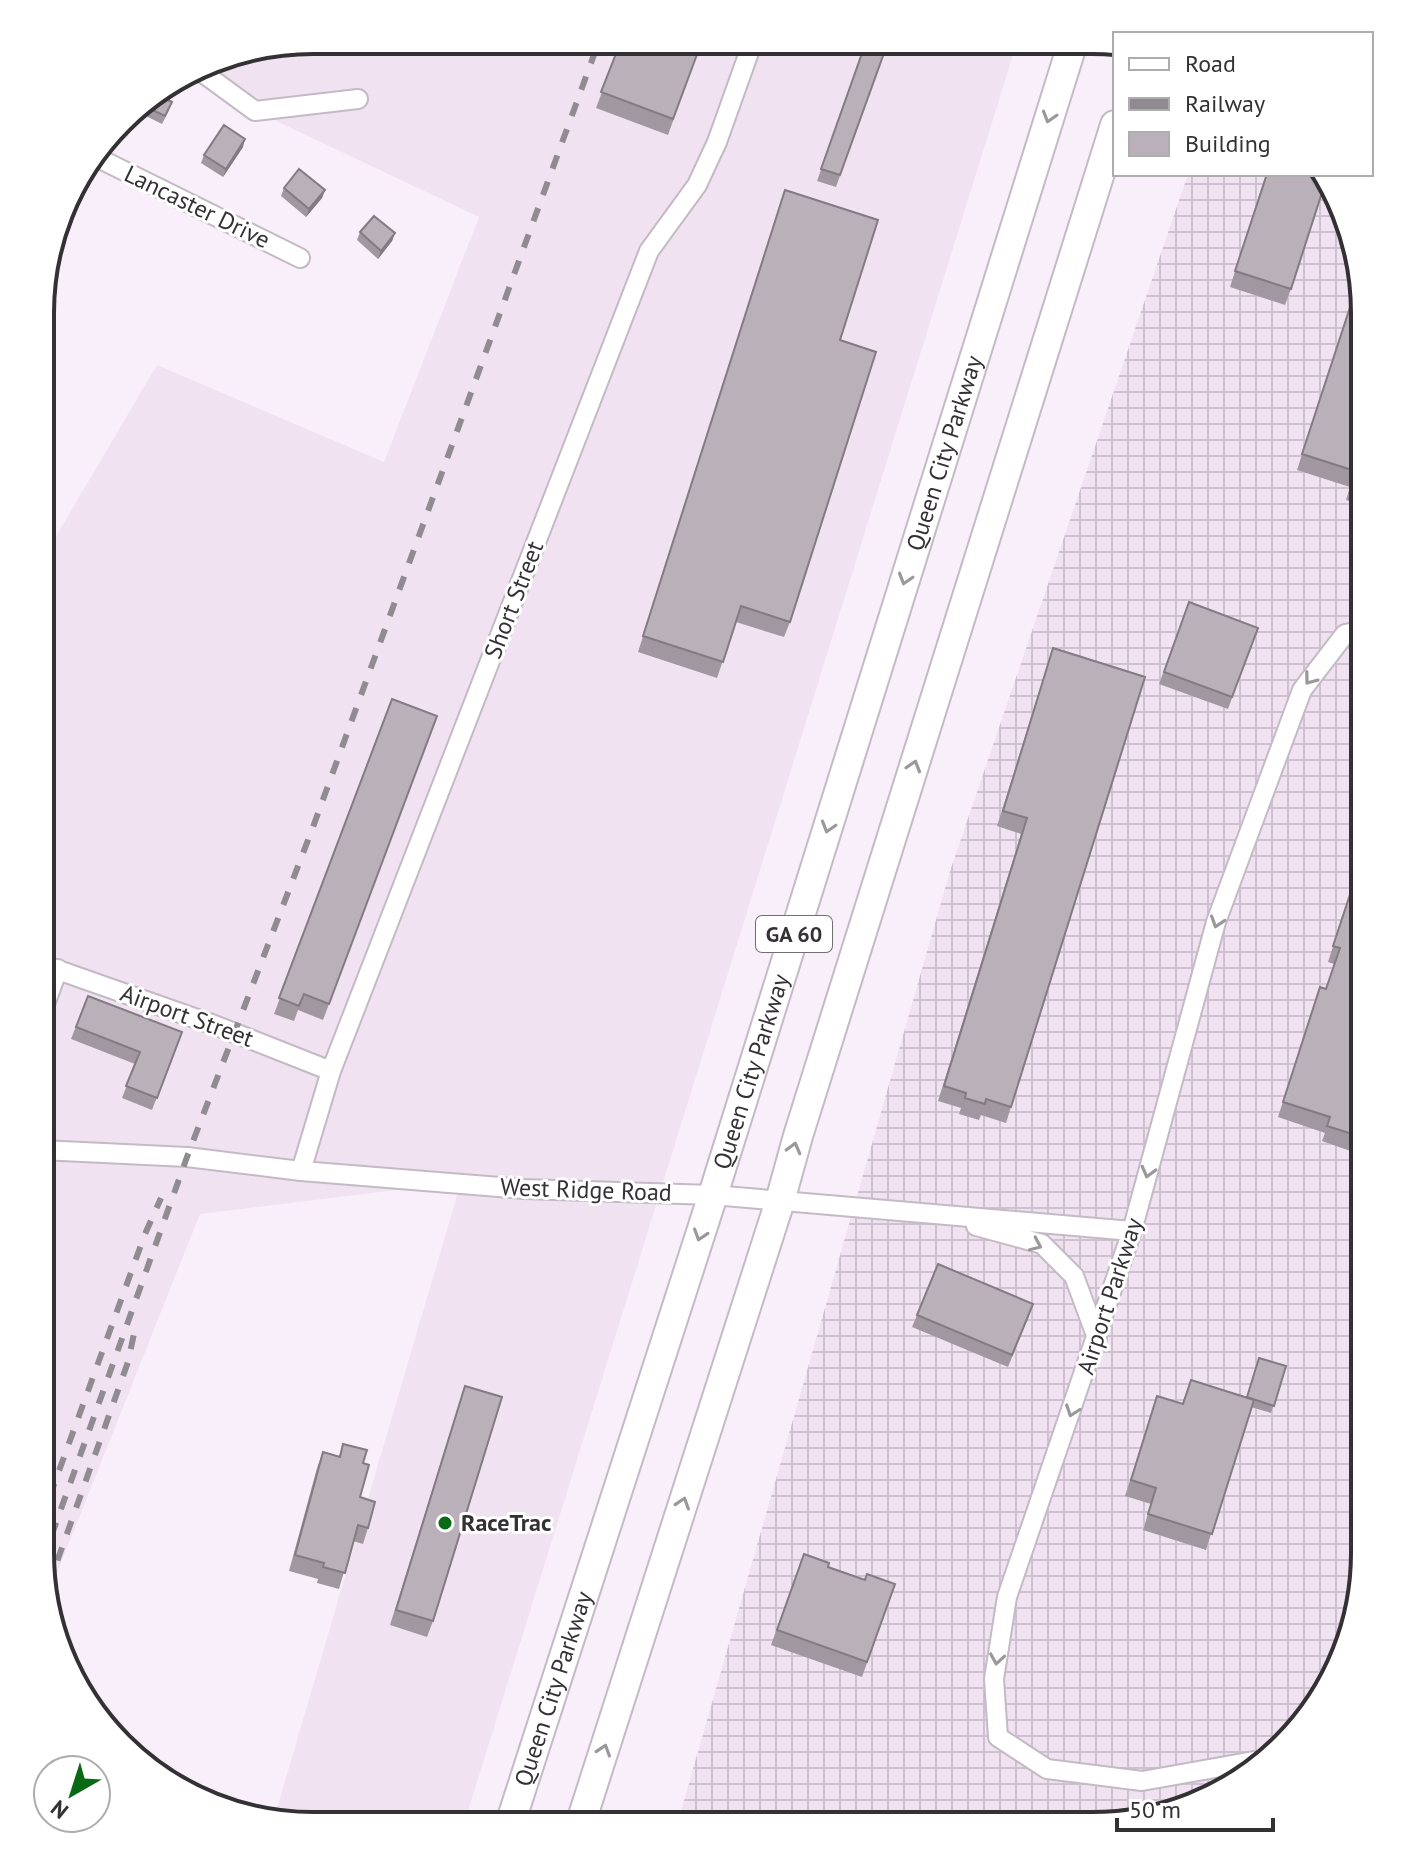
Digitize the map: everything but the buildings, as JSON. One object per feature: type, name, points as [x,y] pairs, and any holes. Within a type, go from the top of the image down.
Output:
[{"type":"main road","name":"Queen City Parkway","points":[[514,1812],[557,1670],[713,1195],[1069,54]]},
{"type":"main road","name":"GA 60","points":[[584,1812],[780,1201],[807,1106],[1113,131]]},
{"type":"street","name":"Short Street","points":[[301,1171],[331,1071],[649,251],[697,185],[717,142],[748,54]]},
{"type":"street","points":[[209,77],[255,111],[358,99]]},
{"type":"street","name":"Lancaster Drive","points":[[104,161],[300,258]]},
{"type":"street","name":"Airport Parkway","points":[[1243,1763],[1142,1781],[1047,1769],[998,1737],[994,1679],[1007,1597],[1132,1231],[1216,922],[1302,690],[1345,634],[1351,633]]},
{"type":"street","name":"Airport Street","points":[[54,968],[331,1071]]},
{"type":"street","name":"West Ridge Road","points":[[54,1151],[187,1157],[301,1171],[524,1189],[713,1195],[1132,1231]]},
{"type":"street","points":[[934,1215],[1042,1244],[1074,1276],[1097,1338]]},
{"type":"shaded area","points":[[1013,54],[468,1812],[280,1810],[277,1809],[461,1182],[200,1214],[56,1576],[54,540],[157,365],[384,462],[479,217],[195,83],[230,68],[263,59],[296,55]]},
{"type":"shaded area","points":[[1187,176],[1311,176],[1324,199],[1342,246],[1349,280],[1351,313],[1350,1570],[1346,1603],[1337,1636],[1307,1697],[1287,1724],[1263,1748],[1206,1785],[1142,1807],[1092,1812],[681,1812],[950,871]]},
{"type":"railway","points":[[54,1528],[187,1157],[313,827],[594,55]]},
{"type":"railway","points":[[54,1484],[161,1198]]},
{"type":"railway","points":[[55,1568],[128,1362],[135,1329]]},
{"type":"place","name":"RaceTrac","points":[[445,1523]]}]
